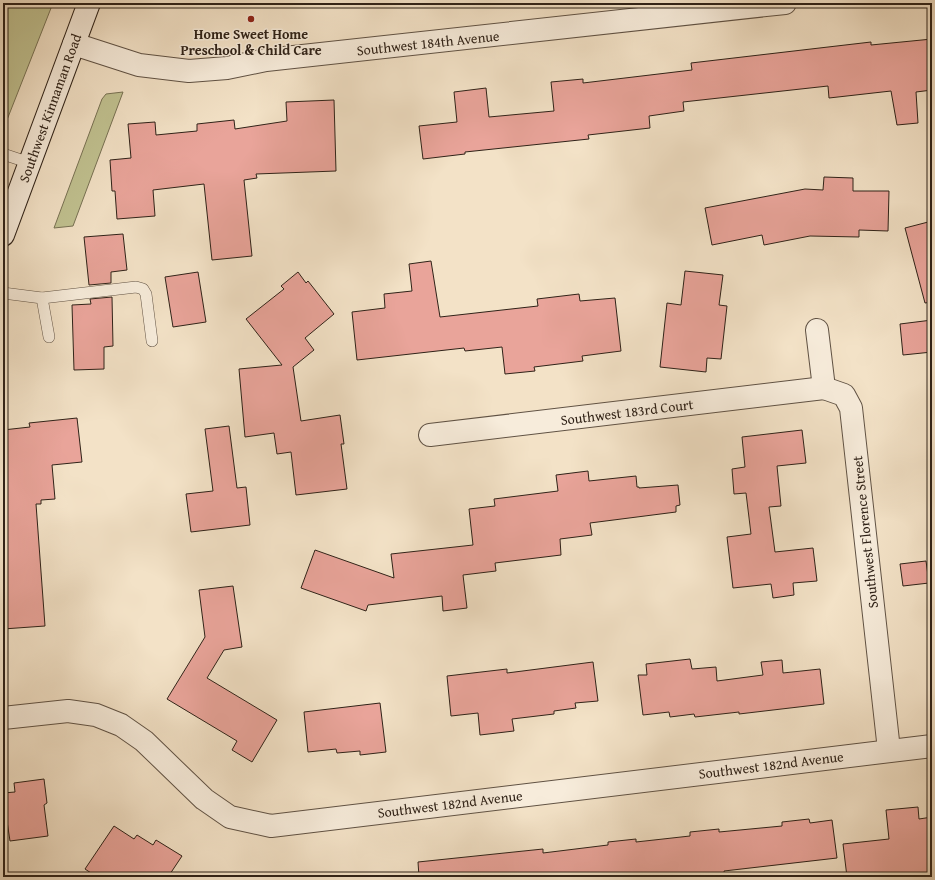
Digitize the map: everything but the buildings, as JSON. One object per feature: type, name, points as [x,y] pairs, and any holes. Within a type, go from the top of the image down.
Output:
[{"type":"street","name":"Southwest Kinnaman Road","points":[[3,235],[89,3]]},
{"type":"street","name":"Southwest 184th Avenue","points":[[74,44],[138,65],[189,71],[227,68],[266,60],[785,3]]},
{"type":"street","points":[[817,330],[824,388]]},
{"type":"street","name":"Southwest 183rd Court","points":[[430,435],[824,388]]},
{"type":"street","name":"Southwest Florence Street","points":[[824,388],[844,395],[851,408],[889,750]]},
{"type":"street","name":"Southwest 182nd Avenue","points":[[3,718],[68,711],[96,715],[121,725],[144,741],[204,799],[230,817],[271,826],[932,746]]},
{"type":"lane","points":[[3,154],[30,163]]},
{"type":"lane","points":[[3,292],[42,298],[136,287],[143,289],[146,294],[152,341]]},
{"type":"lane","points":[[42,298],[49,337]]},
{"type":"green space","points":[[3,3],[53,3],[3,130]]},
{"type":"green space","points":[[123,92],[73,226],[54,228],[102,99],[106,94]]},
{"type":"place","name":"Home Sweet Home Preschool & Child Care","points":[[251,19]]}]
